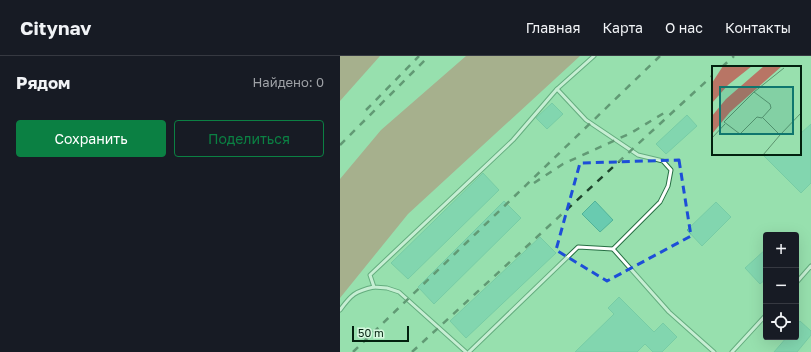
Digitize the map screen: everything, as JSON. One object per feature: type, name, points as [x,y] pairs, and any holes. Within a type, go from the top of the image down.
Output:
[{"type":"lane","points":[[374,287],[370,275],[513,140],[557,89],[594,56]]},
{"type":"lane","points":[[557,89],[586,120],[638,155],[663,161],[671,170],[668,186],[660,202],[613,249]]},
{"type":"lane","points":[[340,310],[350,296],[360,290],[374,287],[387,288],[399,292],[467,352],[578,247],[613,249],[670,312],[714,352]]},
{"type":"lane","points":[[799,280],[811,266]]},
{"type":"lane","points":[[732,352],[763,318]]},
{"type":"highlighted area","points":[[679,160],[691,236],[607,281],[556,250],[580,163]]},
{"type":"shaded area","points":[[340,56],[380,56],[340,101]]},
{"type":"shaded area","points":[[466,56],[580,56],[408,214],[340,298],[340,179],[381,130]]},
{"type":"building","points":[[552,103],[563,114],[547,129],[536,118]]},
{"type":"building","points":[[687,115],[697,126],[666,154],[656,144]]},
{"type":"building","points":[[811,124],[811,183],[801,193],[763,155],[801,155],[801,133]]},
{"type":"building","points":[[483,173],[499,190],[408,279],[391,263]]},
{"type":"building","points":[[504,201],[521,218],[434,304],[418,287]]},
{"type":"building","points":[[595,201],[613,220],[600,232],[582,214]]},
{"type":"building","points":[[716,202],[731,217],[702,246],[687,230]]},
{"type":"building","points":[[540,237],[556,253],[466,338],[450,321]]},
{"type":"building","points":[[763,252],[763,282],[760,284],[745,268]]},
{"type":"building","points":[[619,297],[654,332],[663,323],[677,337],[662,352],[653,352],[645,344],[637,352],[575,352],[614,314],[608,308]]},
{"type":"building","points":[[800,321],[811,331],[811,335],[797,352],[774,352],[784,340],[799,340]]},
{"type":"railway","points":[[366,110],[419,56]]},
{"type":"railway","points":[[340,145],[429,56]]},
{"type":"railway","points":[[353,352],[660,56]]},
{"type":"railway","points":[[723,66],[734,56]]},
{"type":"railway","points":[[412,352],[712,76]]},
{"type":"railway","points":[[534,183],[563,164],[631,133],[669,110]]}]
